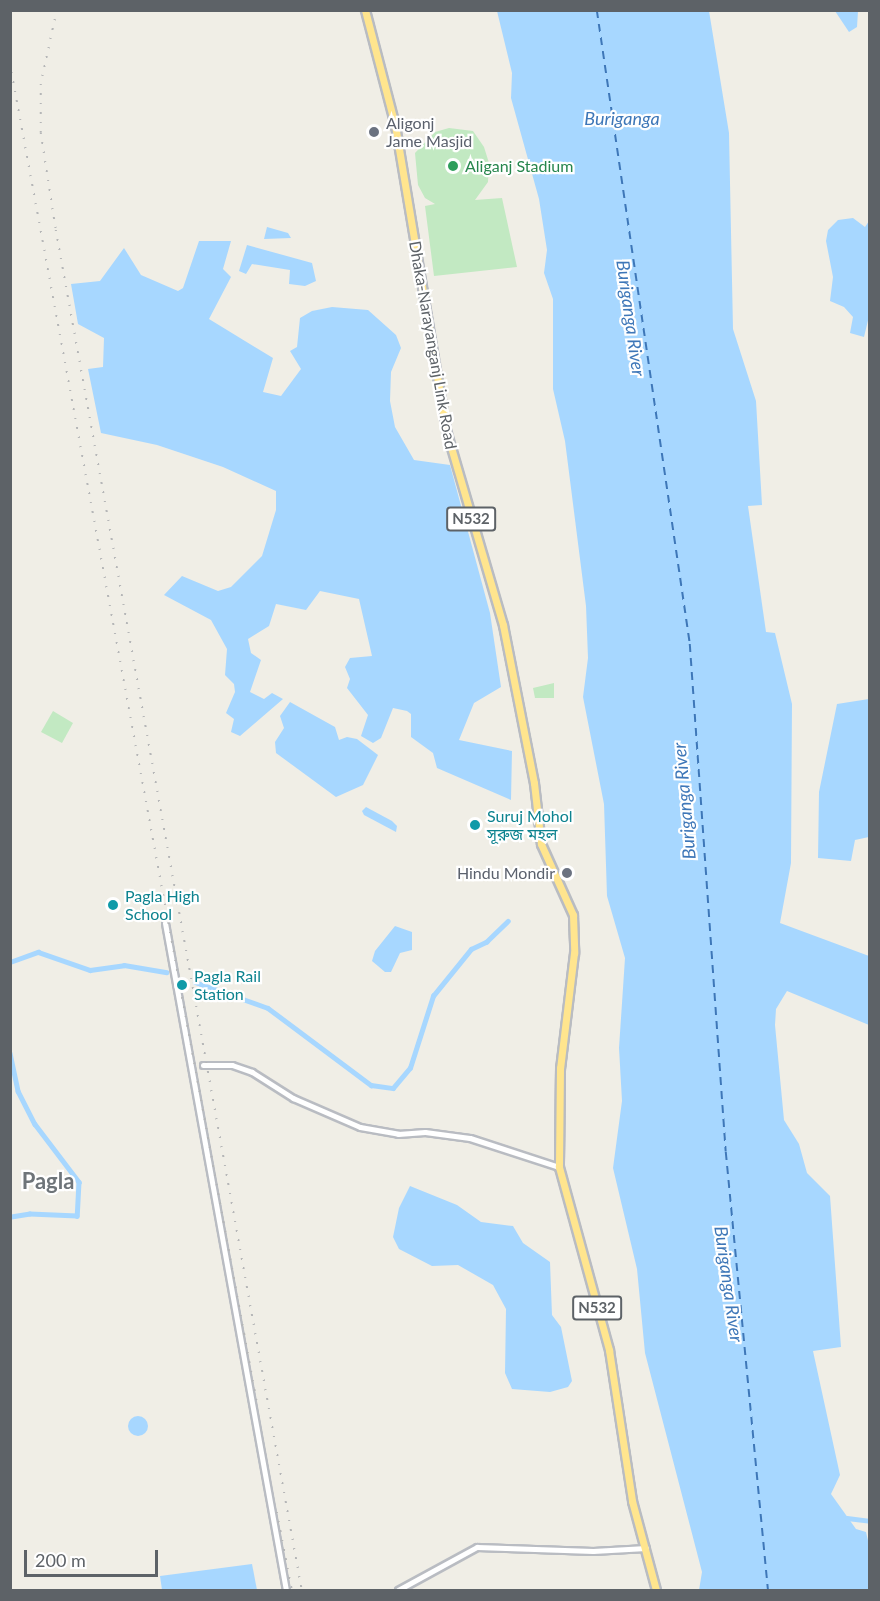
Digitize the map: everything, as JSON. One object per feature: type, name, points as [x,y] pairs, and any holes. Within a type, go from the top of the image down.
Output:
[{"type":"highway","name":"Dhaka-Narayanganj Link Road","points":[[365,10],[395,125],[446,430],[503,625],[534,783],[541,844],[573,915],[574,952],[560,1068],[559,1167],[609,1350],[632,1501],[656,1590]]},
{"type":"street","points":[[165,922],[286,1590]]},
{"type":"street","points":[[203,1065],[232,1065],[252,1072],[293,1098],[360,1126],[398,1134],[425,1132],[470,1138],[559,1167]]},
{"type":"street","points":[[398,1590],[477,1547],[593,1551],[646,1548]]},
{"type":"green space","points":[[449,128],[473,131],[484,147],[489,163],[488,182],[475,200],[502,198],[517,267],[434,276],[425,206],[435,204],[425,198],[418,185],[415,153],[435,132]]},
{"type":"green space","points":[[554,683],[554,698],[535,698],[533,688]]},
{"type":"green space","points":[[53,711],[73,723],[62,743],[41,732]]},
{"type":"water","name":"Buriganga","points":[[497,11],[709,11],[729,133],[733,329],[756,401],[762,505],[748,506],[766,632],[775,633],[792,704],[791,863],[780,923],[869,956],[869,1025],[787,991],[776,1009],[775,1025],[784,1120],[799,1144],[807,1173],[830,1196],[841,1347],[813,1351],[840,1475],[831,1494],[856,1529],[866,1532],[869,1545],[869,1590],[699,1590],[702,1572],[645,1353],[637,1269],[613,1168],[622,1101],[619,1048],[625,958],[607,896],[604,804],[583,697],[588,658],[586,606],[565,441],[553,389],[553,299],[544,273],[547,250],[539,199],[511,98],[512,73]]},
{"type":"water","points":[[835,11],[858,11],[857,27],[849,32]]},
{"type":"water","points":[[853,218],[865,227],[869,221],[870,312],[864,337],[850,333],[853,317],[844,307],[830,301],[833,277],[826,241],[828,230],[838,220]]},
{"type":"water","points":[[267,227],[288,233],[291,238],[264,239]]},
{"type":"water","points":[[199,241],[231,241],[223,269],[231,277],[209,319],[273,358],[263,392],[281,396],[301,369],[290,351],[297,347],[300,318],[312,311],[332,307],[368,310],[396,335],[401,348],[391,372],[390,401],[395,427],[414,460],[450,465],[490,613],[501,687],[474,703],[459,740],[512,751],[511,800],[437,768],[433,753],[411,737],[411,714],[407,711],[393,708],[381,738],[373,743],[361,736],[368,715],[347,688],[350,679],[345,667],[350,658],[372,656],[359,599],[320,591],[306,610],[276,604],[269,626],[248,639],[251,653],[261,660],[250,692],[264,699],[272,693],[283,699],[240,736],[231,732],[234,719],[226,713],[235,692],[234,684],[225,675],[227,649],[211,620],[164,595],[182,576],[218,591],[231,587],[262,556],[276,510],[276,491],[223,467],[157,445],[101,433],[88,369],[103,367],[104,338],[78,324],[71,284],[100,281],[124,248],[141,275],[178,291],[183,288]]},
{"type":"water","points":[[247,245],[312,263],[316,281],[305,286],[289,284],[290,270],[252,264],[246,274],[239,271]]},
{"type":"water","points":[[869,699],[869,837],[855,840],[851,861],[818,858],[819,792],[837,704]]},
{"type":"water","points":[[290,702],[335,727],[339,740],[347,737],[357,739],[378,755],[363,785],[336,797],[276,753],[275,742],[284,728],[280,716]]},
{"type":"water","points":[[366,807],[392,821],[397,826],[396,832],[364,815],[362,811]]},
{"type":"water","points":[[395,926],[412,932],[412,950],[400,953],[391,972],[385,972],[372,961],[375,951]]},
{"type":"water","points":[[410,1186],[457,1205],[481,1222],[513,1226],[523,1243],[550,1262],[552,1315],[561,1327],[572,1381],[568,1387],[550,1392],[512,1389],[505,1373],[506,1309],[493,1285],[458,1265],[432,1266],[399,1249],[393,1237],[399,1208]]},
{"type":"water","points":[[138,1416],[145,1419],[148,1426],[145,1433],[138,1436],[131,1433],[128,1426],[131,1419]]},
{"type":"water","points":[[252,1564],[257,1590],[162,1590],[160,1576]]},
{"type":"waterway","points":[[195,982],[268,1008],[371,1085],[393,1088],[410,1068],[433,996],[471,949],[486,942],[508,921]]},
{"type":"waterway","points":[[10,962],[38,952],[90,970],[124,965],[166,972]]},
{"type":"waterway","points":[[10,1053],[18,1091],[35,1124],[79,1182],[77,1216],[30,1214],[10,1217]]},
{"type":"waterway","points":[[847,1518],[870,1521]]},
{"type":"ferry route","points":[[597,10],[690,644],[726,1152],[768,1590]]},
{"type":"railway","points":[[57,10],[41,84],[41,133],[56,230],[302,1590]]},
{"type":"railway","points":[[10,63],[258,1408]]},
{"type":"railway","points":[[277,1512],[292,1590]]},
{"type":"place","name":"Aligonj Jame Masjid","points":[[374,132]]},
{"type":"place","name":"Aliganj Stadium","points":[[453,166]]},
{"type":"place","name":"Suruj Mohol সূরুজ মহল","points":[[475,825]]},
{"type":"place","name":"Hindu Mondir","points":[[567,873]]},
{"type":"place","name":"Pagla High School","points":[[113,905]]},
{"type":"place","name":"Pagla Rail Station","points":[[182,985]]},
{"type":"district","name":"Pagla","points":[[48,1181]]},
{"type":"water label","name":"Buriganga River","points":[[631,318]]},
{"type":"water label","name":"Buriganga River","points":[[684,801]]},
{"type":"water label","name":"Buriganga River","points":[[729,1284]]}]
